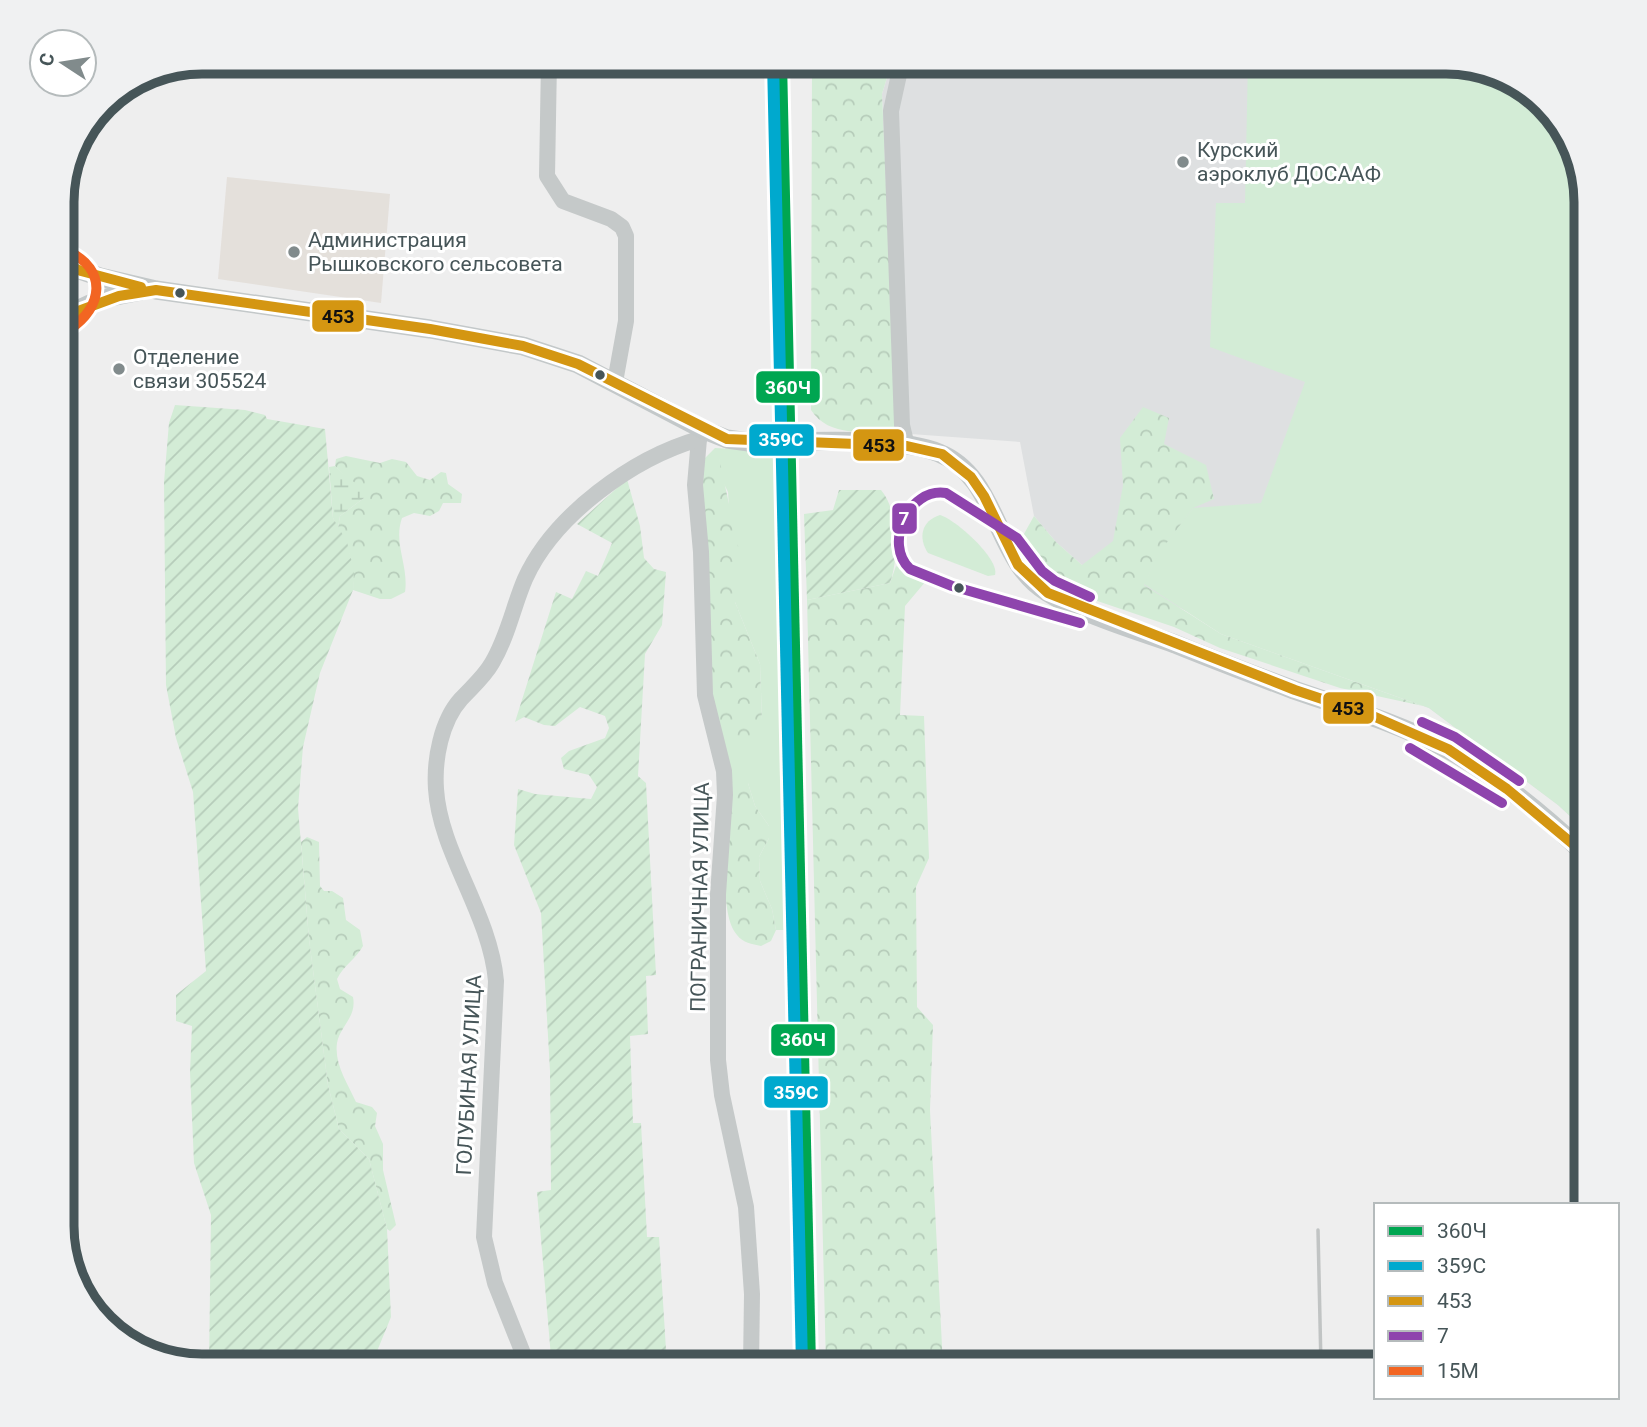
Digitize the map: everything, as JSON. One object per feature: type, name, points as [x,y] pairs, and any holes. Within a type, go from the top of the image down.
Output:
[{"type":"main road","points":[[74,267],[156,290],[498,340],[549,354],[615,382],[676,416],[701,435],[739,441],[907,446],[942,454],[961,467],[984,496],[1018,565],[1048,593],[1085,610],[1270,681],[1373,716],[1448,749],[1507,789],[1574,845]]},
{"type":"main road","points":[[74,273],[80,278],[83,288],[81,299],[74,307]]},
{"type":"main road","points":[[74,312],[123,293],[156,290]]},
{"type":"street","points":[[549,74],[547,176],[563,201],[611,219],[621,227],[626,236],[628,280],[620,360],[615,382]]},
{"type":"street","points":[[899,74],[891,111],[902,425],[907,446]]},
{"type":"street","name":"ГОЛУБИНАЯ УЛИЦА","points":[[523,1354],[495,1283],[484,1237],[497,1017],[495,963],[482,922],[440,816],[436,787],[440,750],[451,712],[490,667],[500,649],[525,579],[541,552],[580,510],[619,477],[666,450],[701,435]]},
{"type":"street","name":"ПОГРАНИЧНАЯ УЛИЦА","points":[[701,435],[695,485],[701,552],[705,695],[724,771],[725,795],[718,894],[718,1060],[722,1095],[746,1207],[752,1305],[751,1354]]},
{"type":"shaded area","points":[[888,74],[1446,74],[1487,80],[1517,95],[1536,111],[1556,138],[1567,160],[1574,202],[1574,820],[1429,708],[1305,663],[1082,565],[1056,542],[1034,516],[1020,442],[897,433],[882,94]]},
{"type":"shaded area","points":[[227,177],[390,194],[381,303],[218,279]]},
{"type":"green space","points":[[812,74],[888,74],[882,94],[897,433],[838,429],[819,419],[811,410]]},
{"type":"green space","points":[[1248,74],[1446,74],[1479,78],[1510,91],[1530,105],[1547,124],[1560,145],[1567,160],[1574,202],[1574,820],[1429,708],[1221,634],[1144,584],[1159,552],[1193,508],[1261,503],[1305,382],[1210,347],[1216,203],[1245,203]]},
{"type":"green space","points":[[175,405],[245,410],[265,415],[267,419],[325,429],[333,518],[347,542],[354,571],[353,590],[320,673],[303,747],[298,808],[309,939],[328,1085],[339,1129],[369,1159],[387,1229],[391,1317],[376,1354],[209,1354],[211,1215],[194,1163],[190,1072],[192,1026],[176,1021],[176,995],[206,971],[193,792],[176,738],[166,685],[164,482],[169,423]]},
{"type":"green space","points":[[1143,407],[1169,418],[1164,444],[1206,465],[1214,499],[1193,508],[1159,553],[1144,585],[1221,634],[1423,706],[1340,688],[1220,648],[1174,627],[1062,589],[1031,565],[1020,541],[1034,516],[1056,542],[1082,565],[1113,541],[1123,485],[1120,438]]},
{"type":"green space","points":[[715,448],[774,451],[784,930],[776,930],[772,909],[760,881],[759,857],[769,838],[769,826],[755,806],[748,783],[732,783],[716,720],[762,720],[760,664],[735,602],[728,492],[720,476],[719,459],[702,461]]},
{"type":"green space","points":[[714,455],[719,458],[739,550],[735,602],[760,664],[762,720],[758,737],[743,744],[731,741],[722,733],[711,693],[699,478],[702,461]]},
{"type":"green space","points":[[346,456],[380,463],[392,459],[406,462],[417,476],[430,480],[441,472],[446,473],[448,484],[462,494],[461,503],[443,503],[439,511],[430,516],[414,513],[402,518],[399,536],[405,592],[391,599],[380,599],[353,590],[350,558],[338,528],[340,516],[364,498],[335,466],[336,459]]},
{"type":"green space","points":[[335,466],[347,478],[363,487],[364,498],[340,516],[338,528],[333,518],[329,467]]},
{"type":"green space","points":[[627,479],[640,526],[644,558],[654,569],[666,572],[662,625],[645,654],[638,776],[646,783],[656,975],[646,976],[648,1034],[630,1036],[633,1123],[641,1123],[647,1237],[659,1237],[666,1354],[551,1354],[537,1192],[551,1190],[550,1071],[541,913],[514,845],[518,789],[535,794],[591,799],[597,787],[589,775],[564,769],[561,758],[569,751],[605,738],[609,728],[605,716],[580,707],[555,726],[544,725],[524,717],[515,722],[556,592],[572,599],[586,571],[598,576],[612,543],[577,524]]},
{"type":"green space","points":[[839,490],[881,490],[887,499],[896,535],[893,573],[890,583],[807,600],[804,514],[833,510]]},
{"type":"green space","points":[[940,515],[975,540],[991,559],[995,575],[988,576],[928,553],[923,542],[923,531],[929,521]]},
{"type":"green space","points":[[896,566],[926,581],[905,606],[900,715],[924,716],[929,858],[916,887],[917,1007],[933,1025],[930,1110],[942,1354],[826,1354],[807,600],[890,583]]},
{"type":"green space","points":[[736,779],[748,783],[755,806],[769,826],[769,838],[759,857],[760,881],[772,909],[776,930],[771,941],[761,946],[739,938],[730,923],[727,905],[727,839],[732,783]]},
{"type":"green space","points":[[307,837],[319,842],[320,886],[324,891],[332,891],[343,898],[346,920],[360,930],[363,946],[337,979],[340,989],[353,997],[354,1004],[339,1037],[337,1051],[342,1074],[356,1102],[372,1107],[377,1113],[375,1126],[383,1144],[383,1170],[396,1225],[390,1231],[387,1229],[369,1159],[339,1129],[328,1085],[309,939],[301,842]]},
{"type":"railway","points":[[1318,1230],[1321,1354]]},
{"type":"transit line","name":"359С","points":[[773,74],[802,1354]]},
{"type":"transit line","name":"360Ч","points":[[781,74],[810,1354]]},
{"type":"transit line","name":"15М","points":[[74,255],[90,268],[96,289],[89,310],[74,326]]},
{"type":"transit line","name":"453","points":[[74,268],[141,287]]},
{"type":"transit line","name":"453","points":[[74,313],[119,296],[156,290],[430,329],[523,346],[578,364],[727,439],[907,446],[942,454],[971,477],[984,496],[1018,565],[1048,593],[1295,690],[1373,716],[1448,749],[1507,789],[1574,845]]},
{"type":"transit line","name":"7","points":[[1080,623],[952,586],[910,569],[902,558],[899,546],[904,519],[921,499],[946,493],[1017,538],[1042,571],[1055,581],[1090,597]]},
{"type":"transit line","name":"7","points":[[1422,722],[1455,737],[1519,781]]},
{"type":"transit line","name":"7","points":[[1410,748],[1502,803]]},
{"type":"place","name":"Курский аэроклуб ДОСААФ","points":[[1183,162]]},
{"type":"place","name":"Администрация Рышковского сельсовета","points":[[294,252]]},
{"type":"place","name":"Отделение связи 305524","points":[[119,369]]}]
